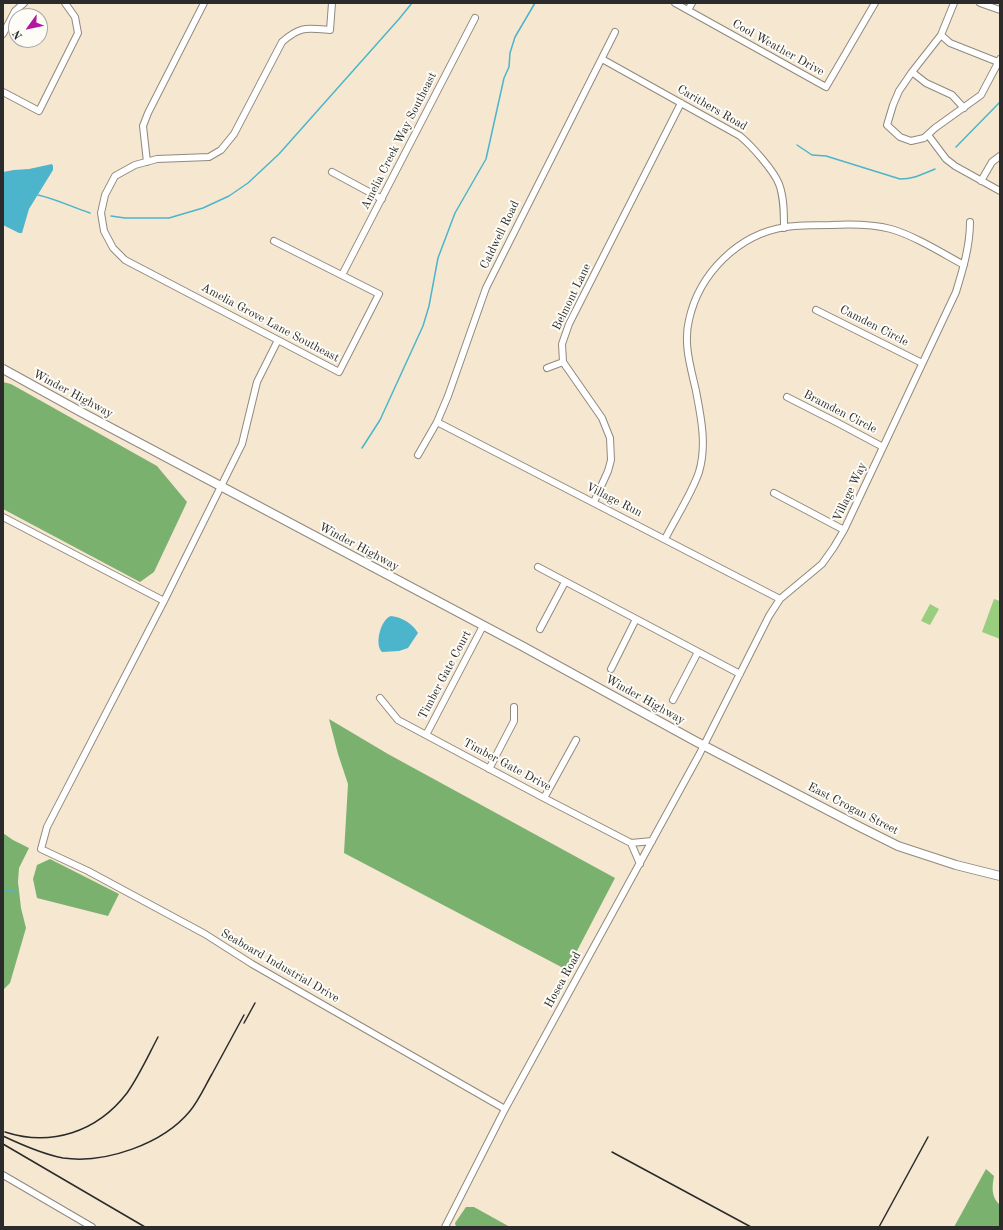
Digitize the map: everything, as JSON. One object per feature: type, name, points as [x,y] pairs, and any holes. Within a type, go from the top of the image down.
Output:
[{"type":"main road","name":"Winder Highway","points":[[3,370],[704,745]]},
{"type":"main road","name":"East Crogan Street","points":[[704,745],[898,846],[956,865],[1000,876]]},
{"type":"street","points":[[3,34],[15,11],[24,3]]},
{"type":"street","points":[[3,92],[39,111],[78,33],[75,17],[65,3]]},
{"type":"street","points":[[147,162],[143,126],[148,113],[204,3]]},
{"type":"street","name":"Amelia Grove Lane Southeast","points":[[274,241],[379,294],[339,372],[125,260],[113,248],[104,231],[101,213],[105,195],[115,176],[134,165],[157,159],[209,157],[221,150],[234,134],[282,42],[292,33],[306,28],[330,30],[332,3]]},
{"type":"street","name":"Cool Weather Drive","points":[[675,3],[826,87],[875,3]]},
{"type":"street","points":[[688,10],[692,3]]},
{"type":"street","points":[[941,34],[950,43],[999,60],[981,95],[935,128],[924,138],[911,141],[900,137],[887,125],[893,105],[899,92],[912,72],[941,34],[954,3]]},
{"type":"street","points":[[980,3],[1000,10]]},
{"type":"street","name":"Amelia Creek Way Southeast","points":[[342,275],[475,18]]},
{"type":"street","name":"Caldwell Road","points":[[418,455],[437,422],[451,389],[486,288],[615,32]]},
{"type":"street","name":"Carithers Road","points":[[602,59],[740,136],[751,146],[779,184],[784,210],[784,228]]},
{"type":"street","points":[[912,72],[926,83],[952,96],[964,108]]},
{"type":"street","name":"Belmont Lane","points":[[563,362],[562,344],[569,324],[681,103]]},
{"type":"street","points":[[928,135],[946,159],[955,166],[1000,191]]},
{"type":"street","points":[[981,181],[992,162],[1000,156]]},
{"type":"street","points":[[332,172],[382,198]]},
{"type":"street","name":"Village Way","points":[[704,745],[769,616],[780,599],[822,564],[844,530],[956,292],[969,243],[970,222]]},
{"type":"street","points":[[665,539],[699,472],[702,453],[702,428],[686,342],[688,320],[695,298],[715,266],[748,241],[763,234],[784,228],[855,224],[891,229],[926,244],[964,265]]},
{"type":"street","name":"Camden Circle","points":[[816,310],[922,363]]},
{"type":"street","points":[[3,517],[164,601],[222,487],[242,444],[257,382],[278,340]]},
{"type":"street","points":[[547,368],[563,362],[602,418],[610,438],[611,460],[608,471],[594,502]]},
{"type":"street","name":"Bramden Circle","points":[[787,398],[883,447]]},
{"type":"street","name":"Village Run","points":[[437,422],[780,599]]},
{"type":"street","points":[[774,493],[844,530]]},
{"type":"street","points":[[538,567],[740,674]]},
{"type":"street","points":[[540,629],[565,582]]},
{"type":"street","name":"Seaboard Industrial Drive","points":[[164,601],[47,827],[41,848],[88,871],[205,934],[252,964],[505,1109]]},
{"type":"street","points":[[611,669],[636,620]]},
{"type":"street","name":"Timber Gate Court","points":[[426,736],[483,626]]},
{"type":"street","points":[[673,700],[698,652]]},
{"type":"street","name":"Timber Gate Drive","points":[[380,698],[398,720],[631,843]]},
{"type":"street","points":[[489,769],[514,721],[514,707]]},
{"type":"street","points":[[544,798],[576,740]]},
{"type":"street","name":"Hosea Road","points":[[445,1227],[505,1109],[704,745]]},
{"type":"street","points":[[640,864],[631,843],[652,841]]},
{"type":"street","points":[[3,1175],[92,1227]]},
{"type":"green space","points":[[3,382],[11,384],[157,466],[187,502],[154,572],[140,582],[3,509]]},
{"type":"green space","points":[[994,599],[1000,601],[1000,639],[982,632]]},
{"type":"green space","points":[[930,604],[939,609],[930,625],[921,621]]},
{"type":"green space","points":[[329,719],[388,754],[615,878],[567,970],[344,853],[348,784]]},
{"type":"green space","points":[[3,833],[29,848],[19,868],[18,882],[21,908],[26,928],[10,983],[3,990]]},
{"type":"green space","points":[[50,859],[119,894],[108,916],[37,898],[33,879],[37,865]]},
{"type":"green space","points":[[986,1169],[994,1176],[993,1192],[995,1199],[1000,1205],[1000,1227],[954,1227]]},
{"type":"green space","points":[[466,1207],[474,1207],[510,1227],[456,1227],[455,1223]]},
{"type":"water","points":[[52,164],[53,170],[29,209],[22,233],[3,225],[3,172],[29,169]]},
{"type":"water","points":[[391,616],[407,622],[418,633],[408,648],[399,651],[382,652],[379,643],[380,632],[384,622]]},
{"type":"waterway","points":[[111,216],[125,218],[169,218],[203,208],[229,196],[248,183],[279,154],[412,3]]},
{"type":"waterway","points":[[362,448],[380,420],[423,326],[429,306],[438,258],[455,213],[486,159],[504,78],[509,67],[510,53],[515,37],[535,3]]},
{"type":"waterway","points":[[956,147],[1000,102]]},
{"type":"waterway","points":[[797,145],[812,155],[826,156],[900,179],[914,177],[935,169]]},
{"type":"waterway","points":[[38,195],[90,213]]},
{"type":"waterway","points":[[3,889],[16,892]]},
{"type":"railway","points":[[244,1023],[255,1003]]},
{"type":"railway","points":[[3,1136],[47,1154],[63,1158],[79,1159],[97,1158],[115,1154],[149,1142],[179,1123],[193,1107],[244,1015]]},
{"type":"railway","points":[[5,1132],[39,1138],[56,1137],[72,1133],[102,1118],[127,1093],[158,1037]]},
{"type":"railway","points":[[879,1227],[928,1137]]},
{"type":"railway","points":[[3,1144],[145,1227]]},
{"type":"railway","points":[[612,1152],[751,1227]]}]
